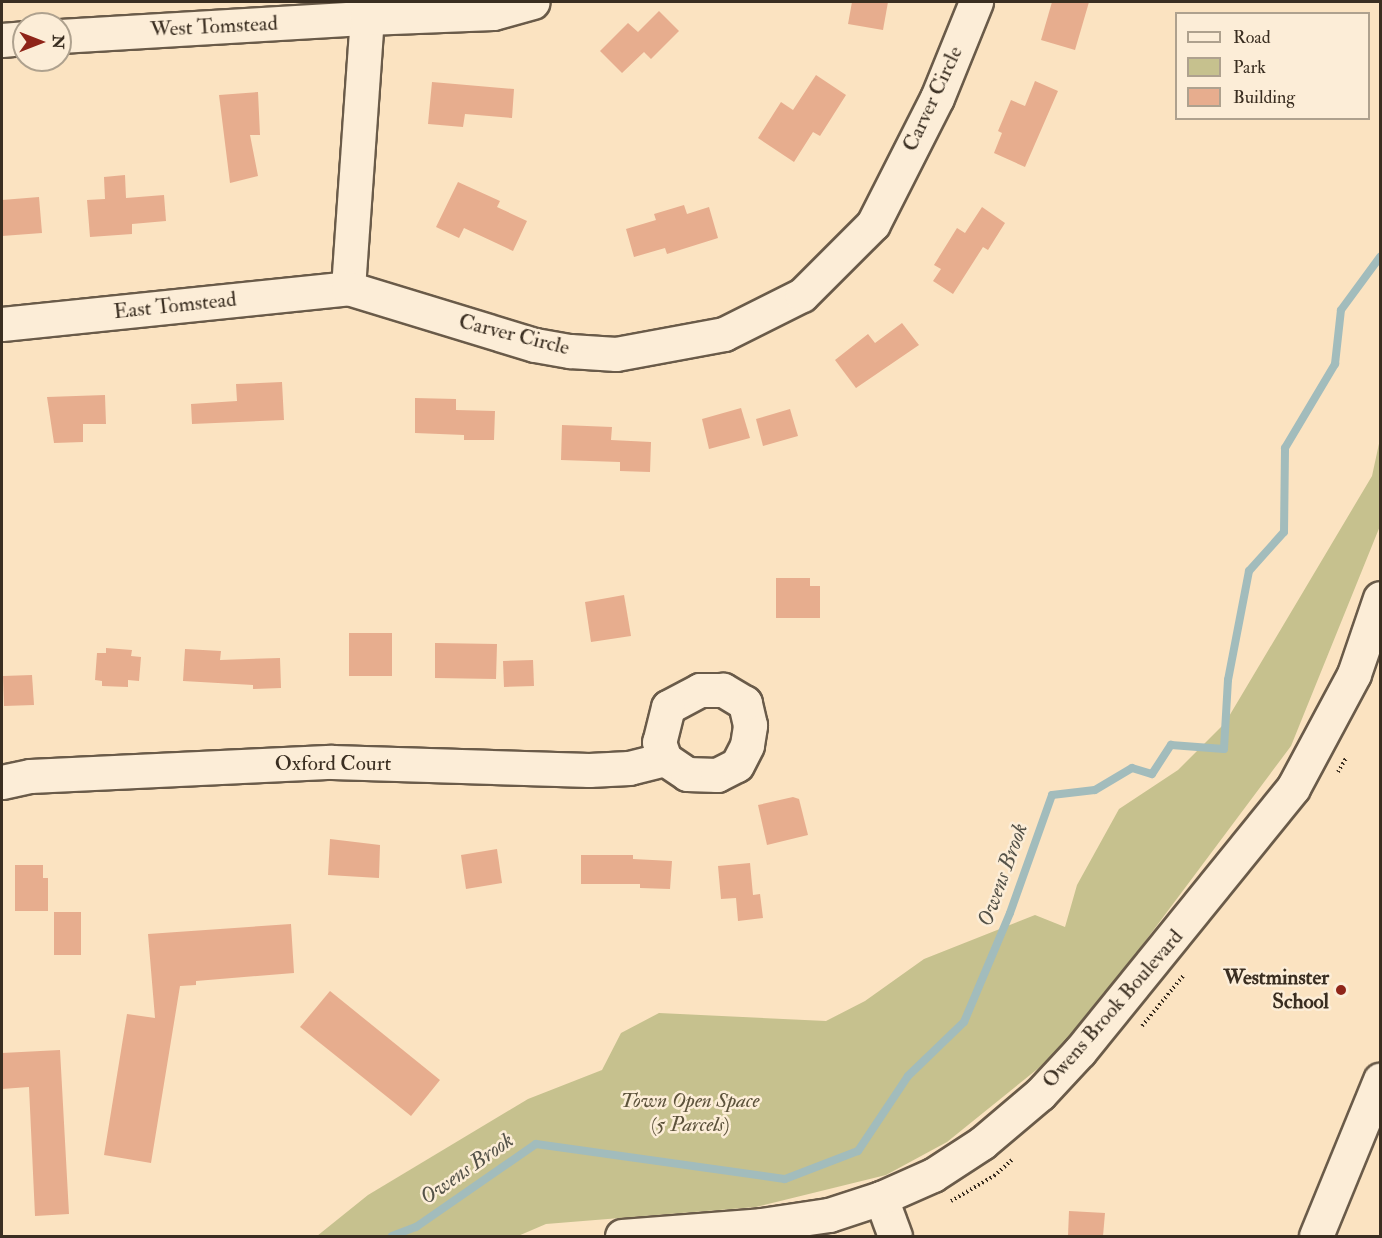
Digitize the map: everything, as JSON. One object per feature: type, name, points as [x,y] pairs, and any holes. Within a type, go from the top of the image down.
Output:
[{"type":"street","points":[[348,288],[367,18],[494,13],[532,2]]},
{"type":"street","name":"Carver Circle","points":[[348,288],[535,345],[570,351],[616,354],[724,334],[802,295],[873,224],[937,98],[976,2]]},
{"type":"street","name":"West Tomstead","points":[[72,35],[367,18]]},
{"type":"street","name":"East Tomstead","points":[[2,324],[348,288]]},
{"type":"street","name":"Owens Brook Boulevard","points":[[622,1236],[761,1226],[829,1215],[881,1198],[933,1174],[982,1143],[1040,1094],[1080,1052],[1293,788],[1353,674],[1380,598]]},
{"type":"street","name":"Oxford Court","points":[[2,782],[30,776],[332,762],[589,770],[629,768],[665,759]]},
{"type":"street","points":[[1316,1236],[1380,1080]]},
{"type":"street","points":[[881,1198],[895,1236]]},
{"type":"green space","name":"Town Open Space (5 Parcels)","points":[[1380,439],[1380,526],[1291,746],[1090,1015],[1040,1067],[947,1142],[886,1175],[756,1207],[546,1224],[518,1236],[317,1236],[368,1195],[528,1099],[602,1070],[621,1033],[659,1013],[826,1021],[865,1001],[924,959],[1035,915],[1065,927],[1077,885],[1119,809],[1178,770],[1225,723],[1372,476]]},
{"type":"building","points":[[852,2],[888,2],[883,30],[848,24]]},
{"type":"building","points":[[1052,2],[1089,2],[1075,50],[1041,40]]},
{"type":"building","points":[[659,11],[679,31],[651,59],[644,52],[622,73],[600,51],[628,23],[638,32]]},
{"type":"building","points":[[816,75],[846,95],[820,136],[813,132],[794,162],[758,138],[781,102],[793,110]]},
{"type":"building","points":[[1035,81],[1058,91],[1025,167],[994,153],[1002,133],[998,131],[1011,100],[1025,106]]},
{"type":"building","points":[[432,82],[514,89],[512,118],[465,114],[463,127],[428,124]]},
{"type":"building","points":[[258,92],[260,135],[250,135],[258,176],[230,183],[219,95]]},
{"type":"building","points":[[125,175],[126,198],[164,195],[166,221],[132,224],[132,234],[90,237],[87,200],[105,199],[104,177]]},
{"type":"building","points":[[458,182],[500,201],[497,207],[527,221],[513,251],[464,228],[459,238],[436,227]]},
{"type":"building","points":[[39,197],[42,233],[2,236],[2,200]]},
{"type":"building","points":[[684,205],[687,214],[709,207],[718,238],[667,254],[665,248],[634,257],[626,229],[656,220],[654,214]]},
{"type":"building","points":[[982,207],[1005,223],[988,250],[983,247],[953,294],[933,281],[941,269],[934,265],[957,228],[965,233]]},
{"type":"building","points":[[902,323],[919,345],[856,388],[835,360],[868,334],[875,343]]},
{"type":"building","points":[[282,382],[284,420],[192,424],[191,404],[237,401],[236,384]]},
{"type":"building","points":[[105,395],[106,424],[83,424],[83,442],[54,443],[47,397]]},
{"type":"building","points":[[415,398],[456,399],[456,410],[495,411],[494,440],[464,440],[464,435],[415,433]]},
{"type":"building","points":[[741,408],[750,438],[709,449],[702,419]]},
{"type":"building","points":[[790,409],[798,436],[763,446],[756,419]]},
{"type":"building","points":[[562,425],[612,427],[611,440],[651,442],[650,472],[620,471],[620,462],[561,460]]},
{"type":"building","points":[[776,578],[810,578],[810,586],[820,586],[820,618],[776,618]]},
{"type":"building","points":[[624,595],[631,636],[591,642],[585,602]]},
{"type":"building","points":[[349,633],[392,633],[392,676],[349,676]]},
{"type":"building","points":[[435,643],[497,644],[496,679],[435,678]]},
{"type":"building","points":[[106,648],[132,650],[131,656],[141,657],[139,681],[128,680],[128,687],[102,686],[102,681],[95,680],[97,653],[106,653]]},
{"type":"building","points":[[185,649],[221,651],[220,660],[280,658],[281,688],[253,689],[253,685],[183,681]]},
{"type":"building","points":[[533,660],[534,686],[504,687],[503,661]]},
{"type":"building","points":[[32,675],[34,705],[4,706],[3,676]]},
{"type":"building","points":[[793,797],[799,799],[808,835],[767,845],[758,805]]},
{"type":"building","points":[[330,839],[380,845],[379,878],[328,875]]},
{"type":"building","points":[[497,849],[502,883],[466,889],[461,855]]},
{"type":"building","points":[[581,855],[633,855],[633,859],[672,861],[670,889],[640,888],[640,884],[581,884]]},
{"type":"building","points":[[750,863],[753,895],[760,894],[763,918],[738,921],[736,898],[721,899],[718,866]]},
{"type":"building","points":[[15,865],[43,865],[43,878],[48,878],[48,911],[15,911]]},
{"type":"building","points":[[54,912],[81,912],[81,955],[54,955]]},
{"type":"building","points":[[291,924],[294,973],[196,981],[196,985],[180,986],[151,1163],[104,1155],[127,1014],[155,1018],[148,934]]},
{"type":"building","points":[[330,991],[440,1080],[411,1116],[300,1027]]},
{"type":"building","points":[[60,1050],[69,1214],[35,1216],[29,1087],[2,1089],[2,1053]]},
{"type":"building","points":[[1069,1211],[1105,1213],[1103,1236],[1068,1236]]},
{"type":"waterway","name":"Owens Brook","points":[[392,1236],[416,1227],[536,1144],[785,1179],[858,1151],[908,1076],[964,1022],[1010,913],[1052,795],[1095,790],[1132,768],[1152,774],[1171,745],[1224,749],[1228,680],[1249,571],[1284,532],[1285,448],[1335,364],[1341,310],[1380,257]]},
{"type":"place","name":"Westminster School","points":[[1341,990]]}]
